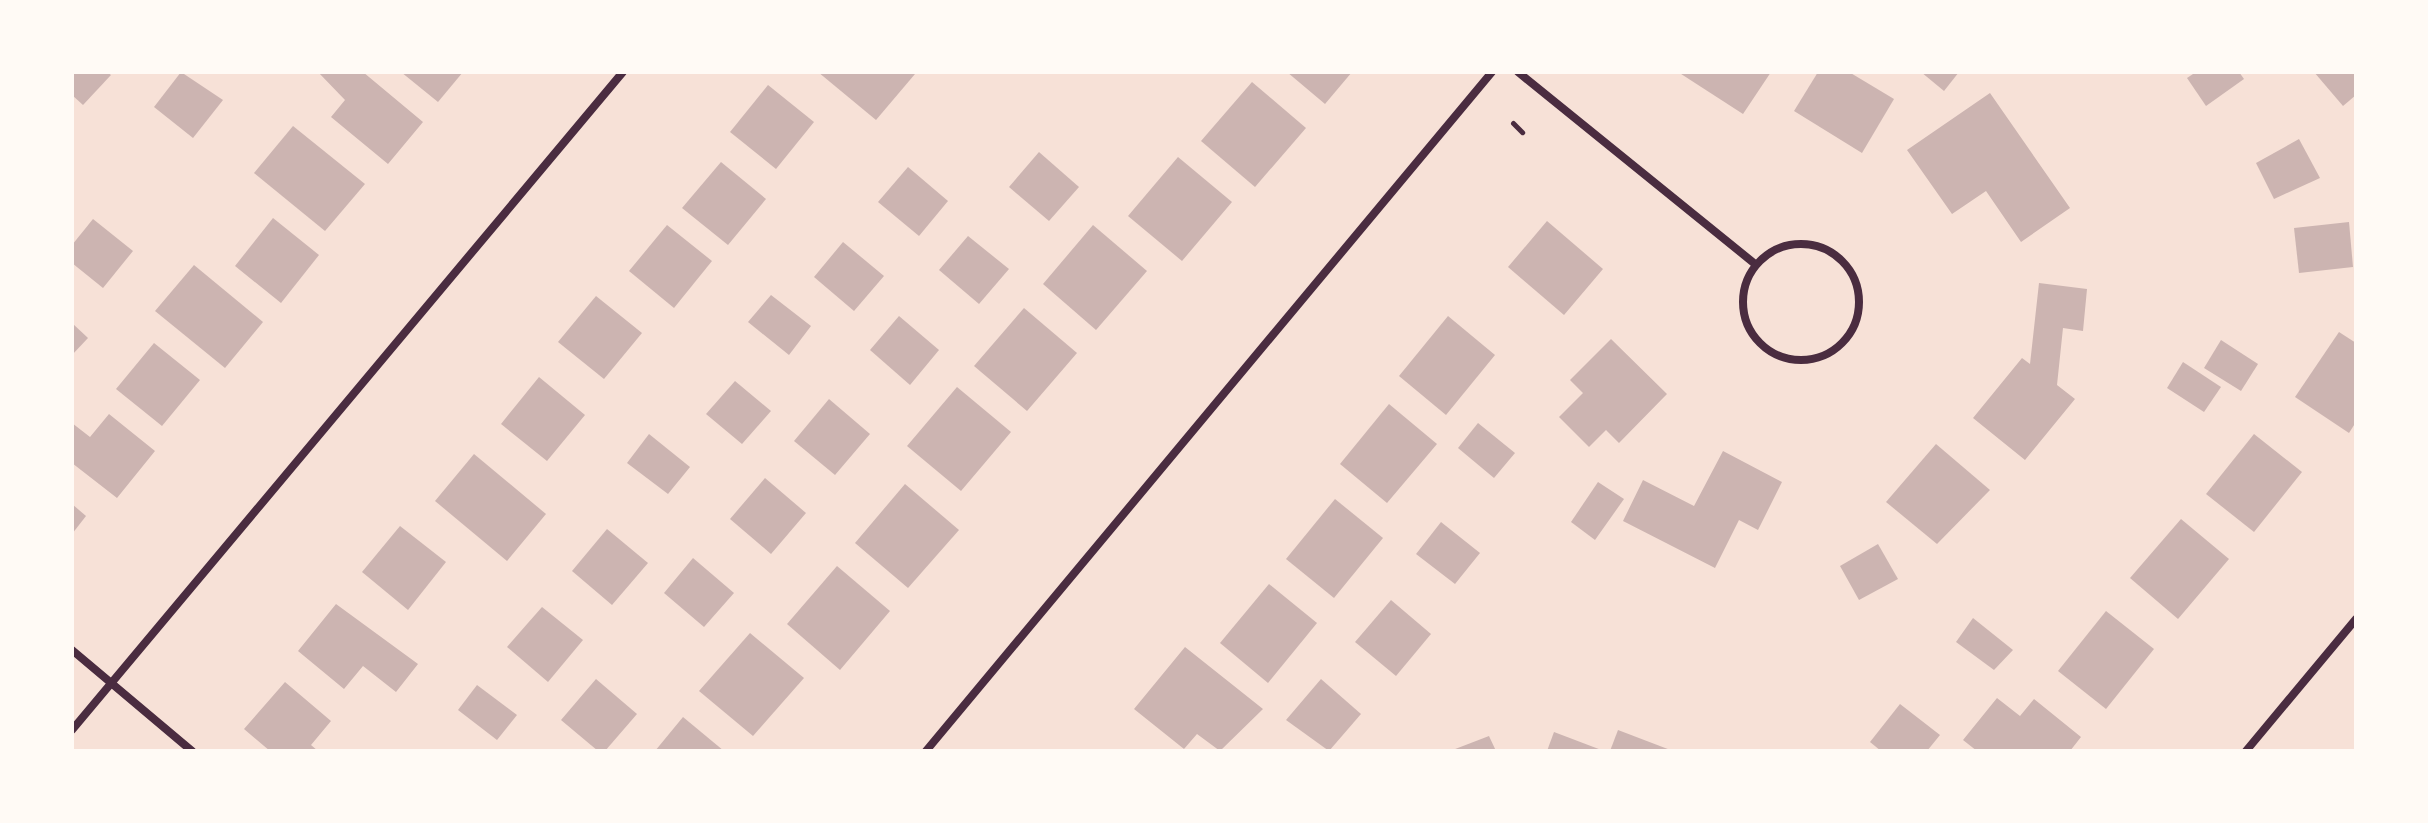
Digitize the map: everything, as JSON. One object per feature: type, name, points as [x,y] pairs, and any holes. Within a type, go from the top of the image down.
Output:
[{"type":"street","points":[[72,730],[623,72]]},
{"type":"street","points":[[926,751],[1492,72]]},
{"type":"street","points":[[1518,72],[1756,265]]},
{"type":"street","points":[[1808,245],[1842,261],[1858,296],[1850,333],[1821,357],[1783,358],[1767,349],[1745,319],[1746,281],[1756,265],[1789,246],[1808,245]]},
{"type":"street","points":[[2246,751],[2356,619]]},
{"type":"street","points":[[72,650],[113,681],[192,751]]},
{"type":"path","points":[[1513,123],[1522,132]]},
{"type":"building","points":[[72,72],[107,72],[111,75],[83,105],[72,95]]},
{"type":"building","points":[[181,72],[223,100],[193,138],[154,107]]},
{"type":"building","points":[[318,72],[363,72],[423,122],[388,164],[331,117],[345,100]]},
{"type":"building","points":[[401,72],[463,72],[438,102]]},
{"type":"building","points":[[818,72],[912,72],[915,74],[876,120]]},
{"type":"building","points":[[1287,72],[1352,72],[1325,104]]},
{"type":"building","points":[[1678,72],[1771,72],[1743,114]]},
{"type":"building","points":[[1818,72],[1849,72],[1894,99],[1862,153],[1794,111]]},
{"type":"building","points":[[1921,72],[1959,72],[1944,91]]},
{"type":"building","points":[[2196,72],[2239,72],[2244,79],[2206,106],[2187,78]]},
{"type":"building","points":[[2314,72],[2356,72],[2356,95],[2343,106]]},
{"type":"building","points":[[1252,82],[1306,128],[1255,187],[1201,141]]},
{"type":"building","points":[[768,85],[814,122],[776,169],[730,132]]},
{"type":"building","points":[[1990,93],[2070,208],[2021,242],[1986,191],[1952,214],[1907,150]]},
{"type":"building","points":[[293,126],[365,184],[325,231],[254,173]]},
{"type":"building","points":[[2299,139],[2320,178],[2274,199],[2256,163]]},
{"type":"building","points":[[1039,152],[1079,187],[1049,221],[1009,187]]},
{"type":"building","points":[[1178,157],[1232,202],[1182,261],[1128,216]]},
{"type":"building","points":[[721,162],[766,199],[728,245],[682,208]]},
{"type":"building","points":[[908,167],[948,201],[919,236],[878,202]]},
{"type":"building","points":[[273,218],[319,255],[281,303],[235,266]]},
{"type":"building","points":[[93,219],[133,251],[103,288],[72,263],[72,245]]},
{"type":"building","points":[[1547,221],[1603,269],[1564,315],[1508,267]]},
{"type":"building","points":[[2349,222],[2353,267],[2299,273],[2294,228]]},
{"type":"building","points":[[667,225],[712,261],[674,308],[629,271]]},
{"type":"building","points":[[1093,225],[1147,271],[1096,330],[1043,284]]},
{"type":"building","points":[[968,236],[1009,269],[979,304],[939,270]]},
{"type":"building","points":[[843,242],[884,276],[854,311],[814,277]]},
{"type":"building","points":[[194,265],[263,322],[225,368],[155,311]]},
{"type":"building","points":[[2039,283],[2087,289],[2083,331],[2063,328],[2057,385],[2075,399],[2025,460],[1973,418],[2022,358],[2030,364]]},
{"type":"building","points":[[771,295],[811,326],[789,355],[748,322]]},
{"type":"building","points":[[596,296],[642,333],[604,379],[558,342]]},
{"type":"building","points":[[1024,308],[1077,353],[1027,411],[974,366]]},
{"type":"building","points":[[899,316],[939,350],[910,385],[870,350]]},
{"type":"building","points":[[1448,316],[1495,355],[1446,415],[1399,376]]},
{"type":"building","points":[[72,323],[88,338],[72,355]]},
{"type":"building","points":[[2339,332],[2356,343],[2356,422],[2349,433],[2295,397]]},
{"type":"building","points":[[1611,339],[1667,394],[1619,443],[1606,430],[1589,447],[1559,417],[1583,393],[1570,380]]},
{"type":"building","points":[[2221,340],[2258,364],[2241,391],[2204,368]]},
{"type":"building","points":[[154,343],[200,380],[162,426],[116,389]]},
{"type":"building","points":[[2183,362],[2221,387],[2204,412],[2167,388]]},
{"type":"building","points":[[539,377],[585,415],[547,461],[501,424]]},
{"type":"building","points":[[735,381],[771,411],[742,444],[706,414]]},
{"type":"building","points":[[957,387],[1011,432],[961,491],[907,446]]},
{"type":"building","points":[[829,399],[870,434],[835,475],[794,441]]},
{"type":"building","points":[[1389,404],[1437,444],[1387,503],[1340,464]]},
{"type":"building","points":[[109,414],[155,451],[117,498],[72,463],[72,423],[90,437]]},
{"type":"building","points":[[1478,423],[1515,453],[1494,478],[1458,448]]},
{"type":"building","points":[[649,434],[690,467],[668,494],[627,463]]},
{"type":"building","points":[[2254,434],[2302,472],[2254,532],[2206,494]]},
{"type":"building","points":[[1936,444],[1990,490],[1937,544],[1886,502]]},
{"type":"building","points":[[1723,451],[1782,482],[1758,530],[1739,520],[1715,568],[1623,521],[1643,480],[1694,506]]},
{"type":"building","points":[[474,454],[546,514],[507,561],[435,501]]},
{"type":"building","points":[[765,478],[806,513],[771,554],[730,519]]},
{"type":"building","points":[[1598,482],[1624,499],[1595,540],[1571,522]]},
{"type":"building","points":[[905,484],[959,530],[908,588],[855,543]]},
{"type":"building","points":[[1335,499],[1383,538],[1334,598],[1286,559]]},
{"type":"building","points":[[72,504],[86,516],[72,534]]},
{"type":"building","points":[[2181,519],[2229,559],[2178,619],[2130,578]]},
{"type":"building","points":[[1441,522],[1480,553],[1455,584],[1416,554]]},
{"type":"building","points":[[400,526],[446,562],[408,610],[362,572]]},
{"type":"building","points":[[607,529],[648,563],[612,605],[572,571]]},
{"type":"building","points":[[1878,544],[1898,579],[1859,600],[1840,566]]},
{"type":"building","points":[[693,558],[734,593],[704,627],[664,593]]},
{"type":"building","points":[[837,566],[890,611],[840,670],[787,624]]},
{"type":"building","points":[[1269,584],[1317,623],[1268,683],[1220,643]]},
{"type":"building","points":[[1391,600],[1431,634],[1396,676],[1355,642]]},
{"type":"building","points":[[336,604],[418,664],[396,692],[363,666],[344,689],[298,651]]},
{"type":"building","points":[[542,607],[583,640],[548,682],[507,647]]},
{"type":"building","points":[[2106,611],[2154,649],[2106,709],[2058,671]]},
{"type":"building","points":[[1973,618],[2013,650],[1994,670],[1956,642]]},
{"type":"building","points":[[750,633],[804,678],[753,736],[699,691]]},
{"type":"building","points":[[1185,647],[1263,709],[1220,751],[1197,734],[1184,749],[1134,709]]},
{"type":"building","points":[[596,679],[637,714],[605,751],[598,751],[561,720]]},
{"type":"building","points":[[1321,679],[1361,714],[1329,751],[1286,720]]},
{"type":"building","points":[[285,682],[331,721],[311,745],[318,751],[270,751],[244,729]]},
{"type":"building","points":[[477,685],[517,715],[497,740],[458,710]]},
{"type":"building","points":[[1997,698],[2020,716],[2034,699],[2081,737],[2070,751],[1977,751],[1963,740]]},
{"type":"building","points":[[1900,704],[1940,735],[1927,751],[1881,751],[1870,742]]},
{"type":"building","points":[[683,717],[724,751],[655,751]]},
{"type":"building","points":[[1618,730],[1673,751],[1610,751]]},
{"type":"building","points":[[1554,732],[1604,751],[1547,751]]},
{"type":"building","points":[[1489,736],[1496,751],[1450,751]]}]
